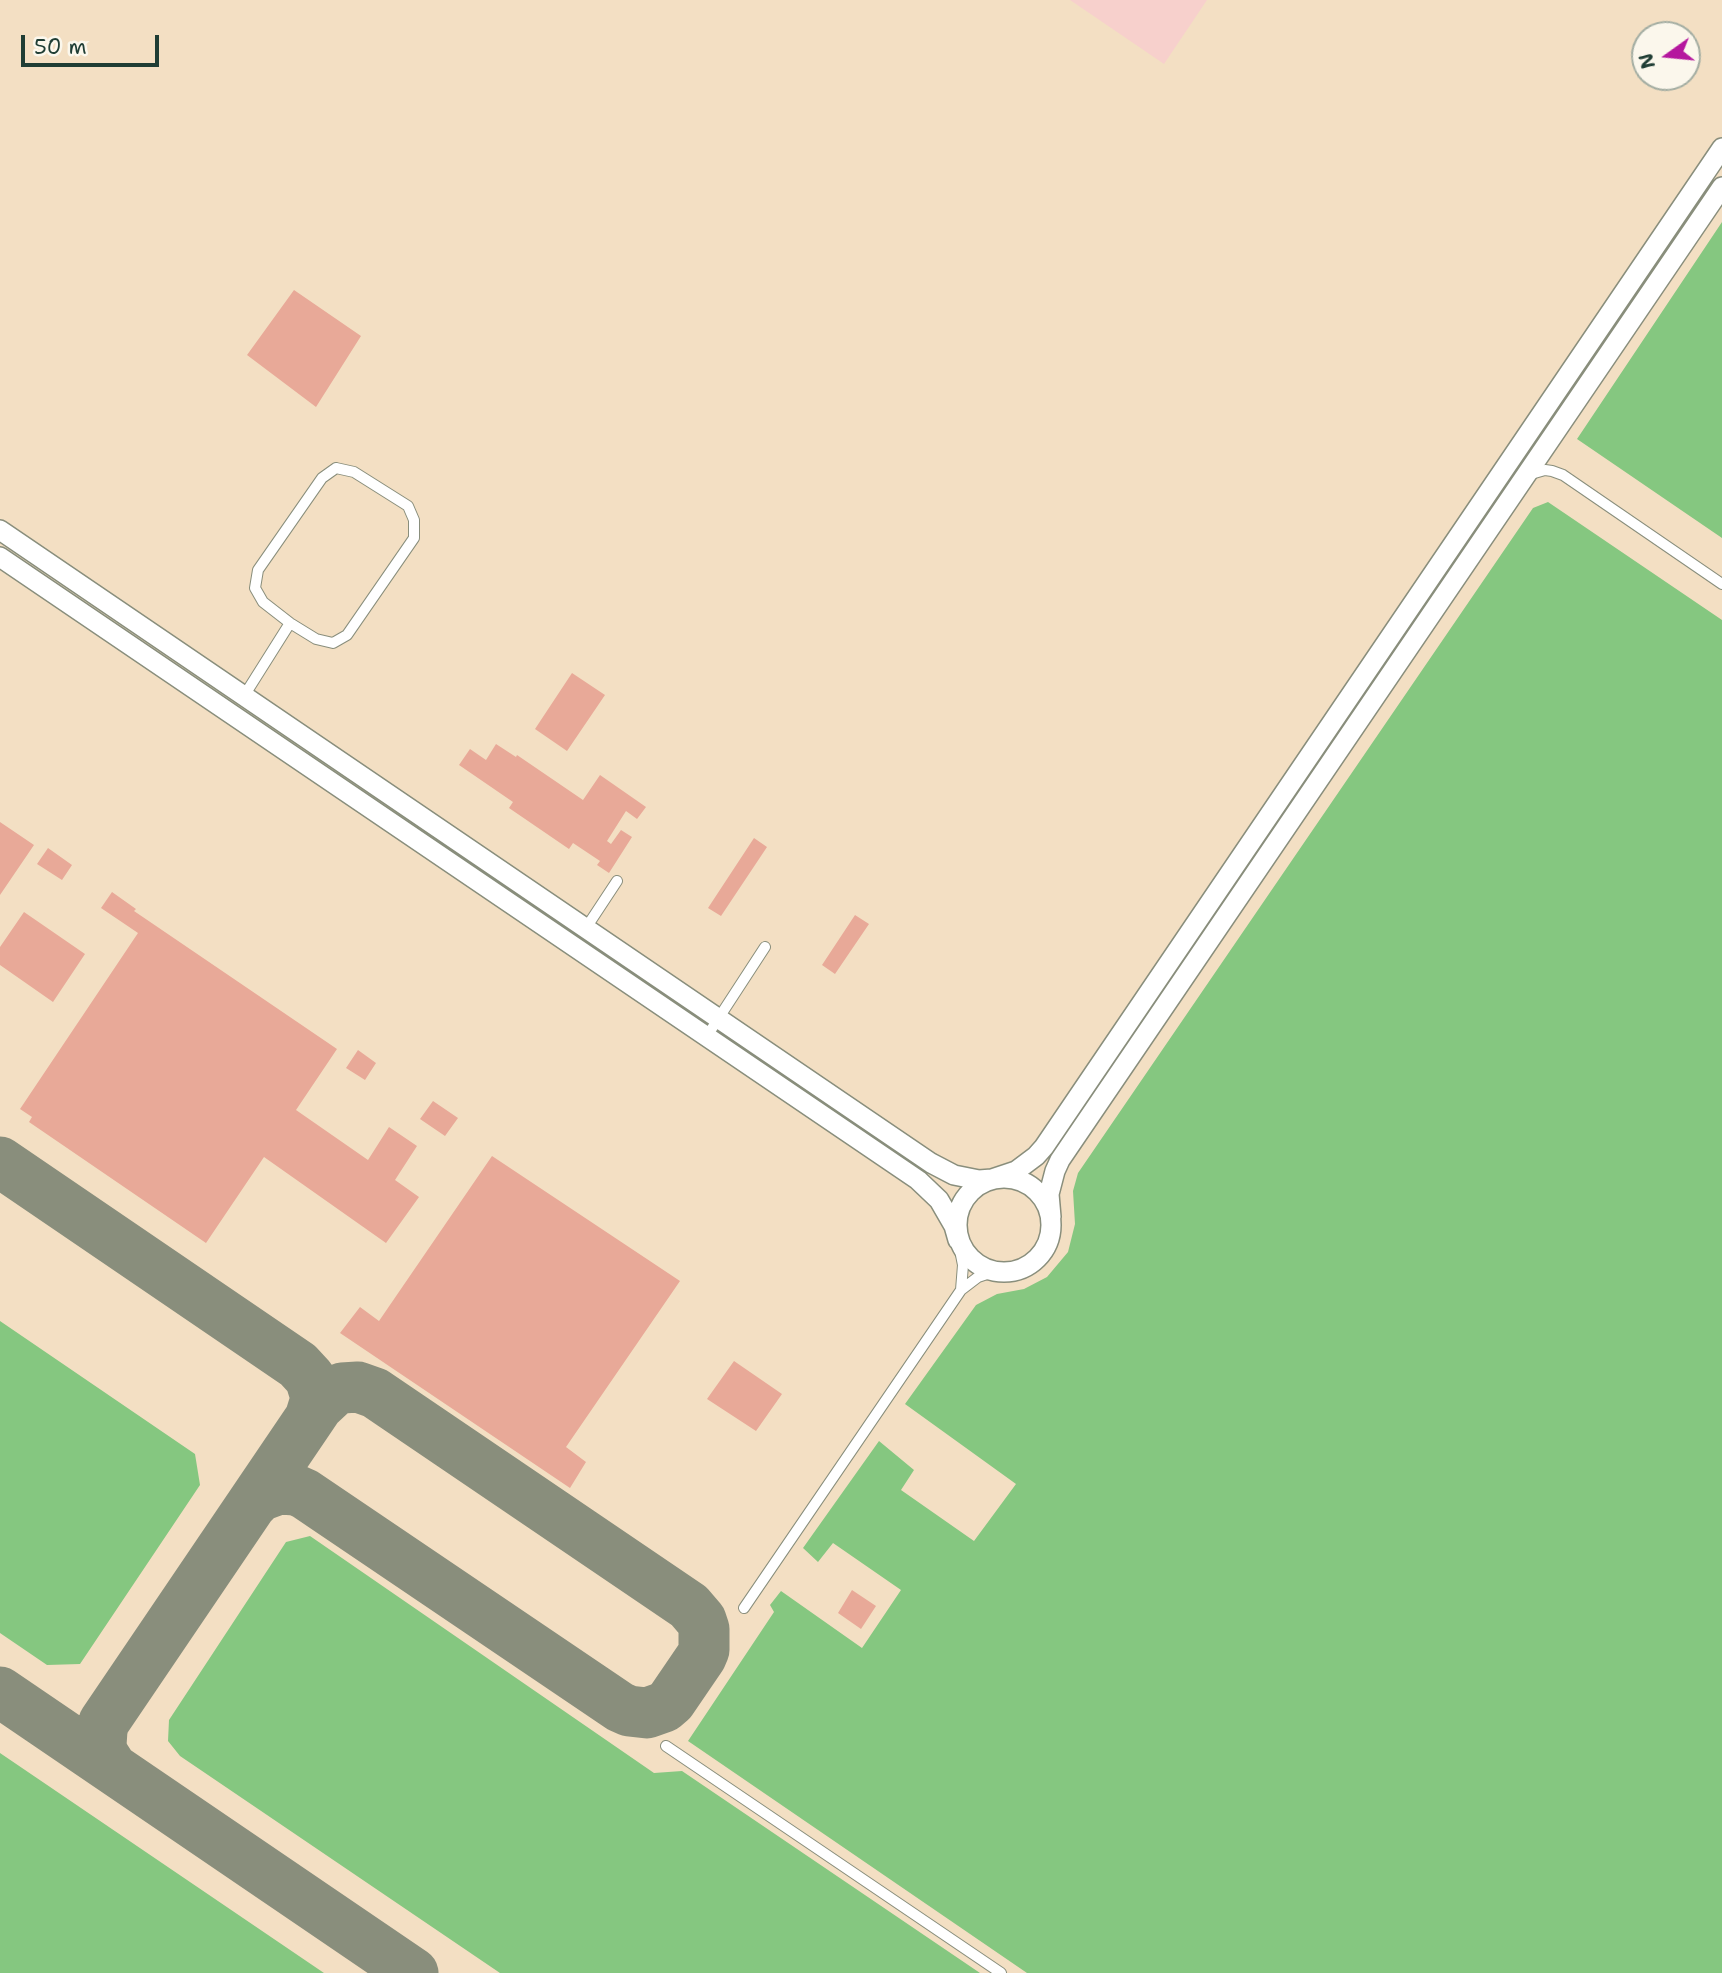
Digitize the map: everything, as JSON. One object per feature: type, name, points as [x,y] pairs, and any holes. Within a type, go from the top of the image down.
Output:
[{"type":"street","points":[[958,1240],[956,1227],[962,1202],[980,1183],[1016,1171],[1044,1147],[1722,148]]},
{"type":"street","points":[[0,557],[918,1180],[939,1200],[964,1251],[972,1260],[993,1272],[1018,1271],[1037,1259],[1049,1240],[1049,1194],[1060,1160],[1722,187]]},
{"type":"street","points":[[1653,250],[1651,258],[1656,265],[1664,267],[1671,262]]},
{"type":"street","points":[[1637,272],[1644,268],[1653,270],[1657,277],[1655,285]]},
{"type":"street","points":[[1467,522],[1466,531],[1471,538],[1479,540],[1486,535]]},
{"type":"street","points":[[0,530],[942,1170],[967,1178],[1005,1177],[1030,1185],[1040,1194],[1051,1217]]},
{"type":"street","points":[[1452,545],[1459,541],[1467,543],[1472,550],[1470,558]]},
{"type":"lane","points":[[1553,436],[1553,460],[1563,475]]},
{"type":"lane","points":[[336,468],[354,471],[408,506],[414,520],[414,538],[347,635],[333,643],[316,639],[290,623],[263,602],[255,588],[258,570],[322,478],[336,468]]},
{"type":"lane","points":[[1520,484],[1532,473],[1539,471],[1552,471],[1563,475],[1722,584]]},
{"type":"lane","points":[[244,696],[290,623]]},
{"type":"lane","points":[[586,928],[617,881]]},
{"type":"lane","points":[[706,1036],[765,947]]},
{"type":"lane","points":[[958,1240],[963,1265],[961,1290]]},
{"type":"lane","points":[[744,1608],[961,1290],[978,1277],[1006,1273]]},
{"type":"lane","points":[[666,1746],[1001,1973]]},
{"type":"shaded area","points":[[1070,0],[1207,0],[1164,64]]},
{"type":"green space","points":[[1722,222],[1722,538],[1577,439]]},
{"type":"green space","points":[[1548,502],[1722,620],[1722,1973],[1027,1973],[688,1741],[774,1612],[770,1605],[781,1591],[862,1648],[901,1590],[833,1543],[818,1562],[803,1548],[879,1441],[914,1470],[901,1490],[974,1541],[1016,1484],[905,1404],[976,1305],[997,1294],[1024,1289],[1047,1277],[1068,1252],[1075,1224],[1073,1191],[1078,1173],[1533,508]]},
{"type":"green space","points":[[0,1321],[195,1454],[200,1485],[80,1664],[47,1665],[0,1633]]},
{"type":"green space","points":[[310,1536],[654,1773],[682,1771],[980,1973],[500,1973],[180,1756],[168,1741],[169,1720],[286,1542]]},
{"type":"green space","points":[[0,1753],[324,1973],[0,1973]]},
{"type":"building","points":[[294,290],[361,336],[316,407],[247,355]]},
{"type":"building","points":[[572,673],[605,695],[567,751],[535,729]]},
{"type":"building","points":[[496,744],[516,757],[517,755],[583,800],[600,775],[646,807],[637,819],[626,811],[607,841],[611,844],[621,830],[632,837],[609,873],[597,865],[600,861],[573,843],[569,849],[509,808],[513,802],[459,765],[470,749],[486,760]]},
{"type":"building","points":[[0,822],[34,845],[0,895]]},
{"type":"building","points":[[754,838],[767,847],[721,916],[708,908]]},
{"type":"building","points":[[48,848],[72,865],[62,880],[37,864]]},
{"type":"building","points":[[112,892],[136,909],[134,911],[337,1049],[296,1110],[368,1160],[389,1127],[417,1146],[395,1180],[419,1197],[386,1243],[264,1157],[206,1243],[29,1122],[32,1117],[20,1109],[138,933],[101,908]]},
{"type":"building","points":[[24,912],[85,954],[53,1002],[0,965],[0,947]]},
{"type":"building","points":[[855,915],[869,924],[835,974],[822,965]]},
{"type":"building","points":[[358,1050],[376,1063],[365,1080],[346,1068]]},
{"type":"building","points":[[433,1101],[458,1118],[445,1136],[420,1119]]},
{"type":"building","points":[[492,1156],[680,1281],[566,1447],[586,1462],[570,1488],[340,1333],[360,1307],[379,1321]]},
{"type":"building","points":[[734,1361],[782,1394],[756,1431],[707,1399]]},
{"type":"building","points":[[852,1590],[876,1606],[861,1629],[838,1613]]},
{"type":"taxiway","points":[[0,1162],[298,1365],[310,1378],[315,1394],[310,1418]]},
{"type":"taxiway","points":[[112,1768],[101,1745],[104,1722],[318,1406],[333,1392],[342,1388],[358,1387],[375,1393],[689,1606],[701,1620],[704,1650],[671,1701],[664,1707],[647,1713],[629,1711],[305,1494],[296,1490],[279,1489],[260,1496],[253,1503]]},
{"type":"taxiway","points":[[0,1692],[413,1973]]}]
